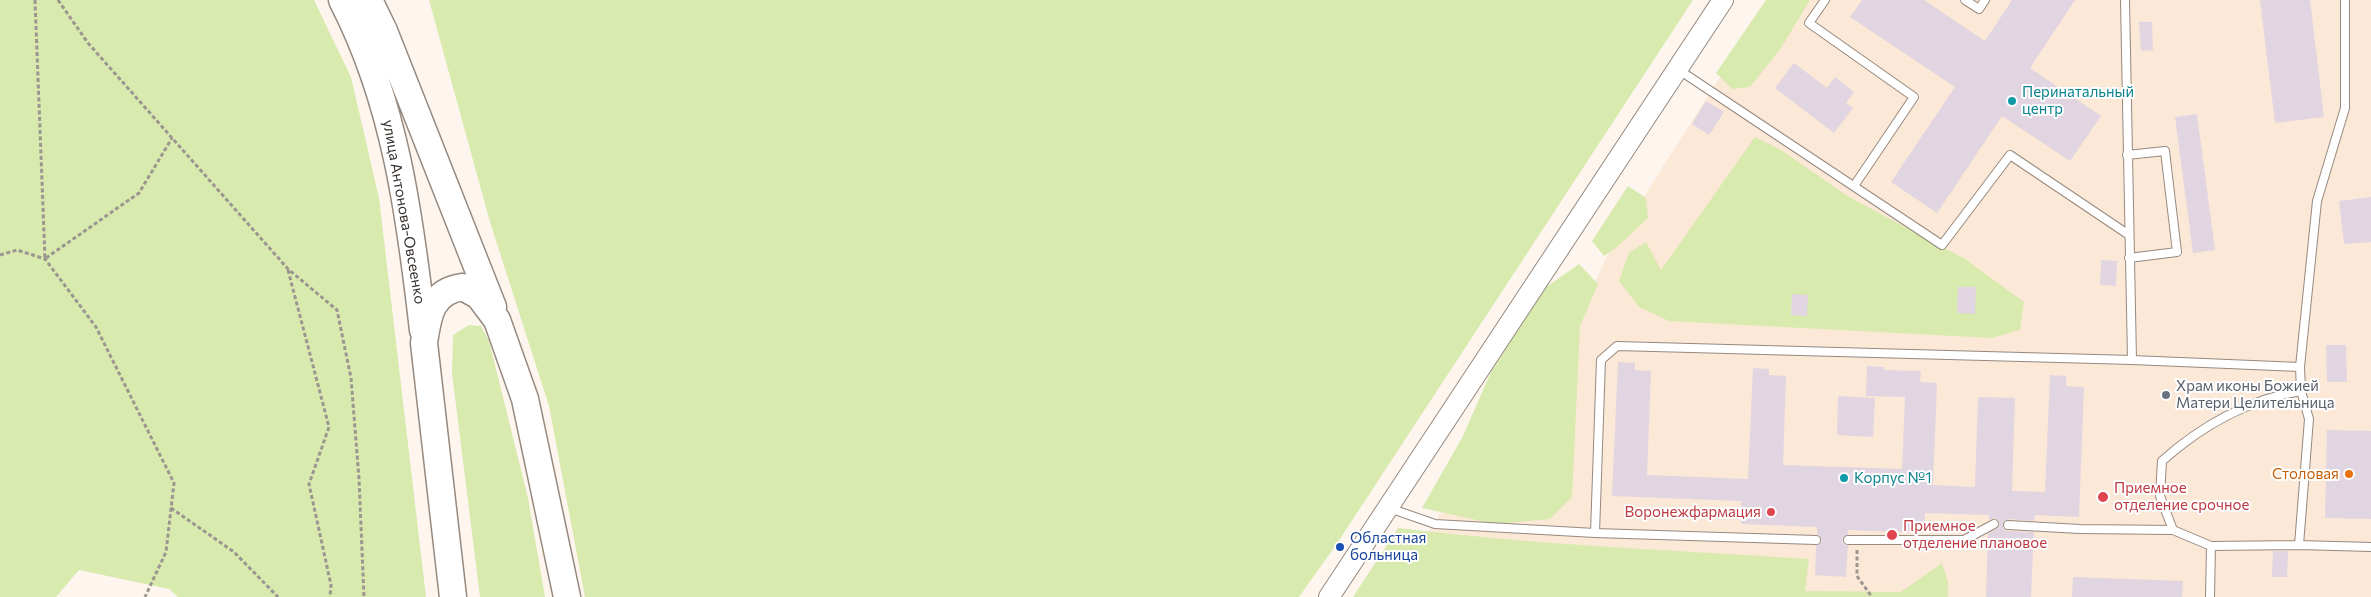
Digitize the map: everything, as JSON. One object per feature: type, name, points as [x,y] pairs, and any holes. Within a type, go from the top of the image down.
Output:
[{"type":"highway","name":"улица Антонова-Овсеенко","points":[[342,0],[364,46],[383,97],[396,151],[424,343],[453,597]]},
{"type":"highway","name":"улица Антонова-Овсеенко","points":[[369,0],[384,31],[497,320],[525,399],[567,597]]},
{"type":"highway","points":[[424,343],[429,316],[433,306],[444,292],[453,288],[463,287],[470,289],[479,296],[497,320]]},
{"type":"street","points":[[1330,597],[1723,0]]},
{"type":"lane","points":[[1825,0],[1809,23],[1914,97],[1854,186]]},
{"type":"lane","points":[[1965,0],[1980,9],[1985,0]]},
{"type":"lane","points":[[2125,0],[2132,360]]},
{"type":"lane","points":[[2299,545],[2309,419],[2301,390],[2300,367],[2317,201],[2345,108],[2345,0]]},
{"type":"lane","points":[[1677,69],[1942,244],[2010,155],[2129,235]]},
{"type":"lane","points":[[2128,155],[2165,151],[2177,252],[2129,258]]},
{"type":"lane","points":[[1595,532],[1601,360],[1617,346],[2132,360],[2300,367]]},
{"type":"lane","points":[[2173,530],[2160,496],[2162,461],[2182,443],[2219,419],[2276,394],[2301,390]]},
{"type":"lane","points":[[1389,508],[1435,524],[1816,540]]},
{"type":"lane","points":[[1848,540],[1964,540],[1994,524]]},
{"type":"lane","points":[[2008,525],[2080,529],[2173,530],[2211,546],[2299,545],[2371,547]]},
{"type":"lane","points":[[2210,597],[2211,546]]},
{"type":"path","points":[[35,0],[45,259],[100,336],[174,483],[166,552],[145,597]]},
{"type":"path","points":[[58,0],[88,43],[288,269],[337,310],[351,378],[359,479],[364,597]]},
{"type":"path","points":[[45,259],[140,193],[172,138]]},
{"type":"path","points":[[0,255],[16,250],[45,259]]},
{"type":"path","points":[[288,269],[329,428],[308,484],[331,585],[330,597]]},
{"type":"path","points":[[171,508],[234,552],[278,597]]},
{"type":"path","points":[[1857,540],[1857,576],[1872,597]]},
{"type":"shaded area","points":[[1774,0],[2371,0],[2371,597],[1384,597],[1590,293],[1611,248],[1715,85]]},
{"type":"green space","points":[[0,0],[314,0],[351,77],[379,198],[426,597],[178,597],[169,589],[79,570],[56,597],[0,597]]},
{"type":"green space","points":[[429,0],[1693,0],[1336,545],[1299,597],[585,597],[549,406],[490,222]]},
{"type":"green space","points":[[1766,0],[1810,0],[1781,48],[1750,87],[1732,89],[1716,73]]},
{"type":"green space","points":[[1755,137],[1781,150],[1849,197],[1965,259],[2024,302],[2020,330],[1992,338],[1669,321],[1639,307],[1619,281],[1629,253],[1646,242],[1661,270]]},
{"type":"green space","points":[[1628,186],[1646,198],[1648,218],[1617,247],[1604,256],[1592,241]]},
{"type":"green space","points":[[1579,264],[1598,284],[1580,326],[1572,497],[1550,519],[1495,524],[1422,508],[1463,436],[1491,372],[1545,288]]},
{"type":"green space","points":[[469,325],[481,326],[489,341],[528,498],[545,597],[480,597],[452,373],[453,335]]},
{"type":"green space","points":[[1398,528],[1552,543],[1809,559],[1805,591],[1901,592],[1942,563],[1948,582],[1948,597],[1353,597]]},
{"type":"building","name":"Перинатальный центр","points":[[1862,0],[1924,0],[1985,41],[2012,0],[2075,0],[2030,68],[2101,116],[2070,161],[2002,116],[1937,213],[1891,182],[1955,87],[1850,17]]},
{"type":"building","points":[[2260,0],[2310,0],[2324,117],[2275,123]]},
{"type":"building","points":[[2139,22],[2152,22],[2153,50],[2141,51]]},
{"type":"building","points":[[1794,63],[1827,88],[1835,77],[1854,92],[1846,103],[1853,108],[1834,133],[1775,88]]},
{"type":"building","points":[[1706,101],[1724,112],[1709,135],[1692,124]]},
{"type":"building","points":[[2197,114],[2215,250],[2193,253],[2175,117]]},
{"type":"building","points":[[2371,197],[2371,242],[2344,244],[2339,201]]},
{"type":"building","points":[[2101,260],[2117,261],[2116,286],[2100,285]]},
{"type":"building","points":[[1958,287],[1976,287],[1975,314],[1957,313]]},
{"type":"building","points":[[1792,294],[1808,295],[1807,316],[1791,315]]},
{"type":"building","points":[[2326,345],[2346,345],[2347,382],[2327,382]]},
{"type":"building","name":"Корпус №1","points":[[1618,362],[1635,363],[1635,370],[1651,371],[1647,475],[1748,479],[1753,368],[1769,369],[1769,375],[1786,376],[1783,465],[1902,469],[1905,397],[1866,396],[1867,366],[1884,367],[1884,370],[1921,371],[1920,382],[1937,383],[1933,485],[1975,487],[1978,397],[2015,398],[2012,491],[2045,492],[2050,375],[2066,376],[2066,386],[2084,387],[2079,517],[2035,515],[2034,521],[2008,519],[2003,522],[2003,527],[2007,531],[2034,532],[2031,597],[1986,597],[1988,533],[1997,529],[2000,524],[1995,518],[1989,520],[1989,515],[1925,513],[1924,533],[1848,530],[1848,534],[1842,540],[1848,546],[1846,577],[1815,575],[1816,546],[1822,541],[1817,534],[1817,527],[1741,524],[1741,501],[1612,496]]},
{"type":"building","points":[[1838,396],[1875,398],[1873,437],[1837,435]]},
{"type":"building","name":"Столовая","points":[[2327,430],[2371,431],[2371,519],[2325,518]]},
{"type":"building","points":[[2273,551],[2288,551],[2287,577],[2272,577]]},
{"type":"building","points":[[2073,577],[2183,581],[2182,597],[2072,597]]},
{"type":"place","name":"Перинатальный центр","points":[[2012,101]]},
{"type":"place","name":"Храм иконы Божией Матери Целительница","points":[[2166,395]]},
{"type":"place","name":"Столовая","points":[[2349,474]]},
{"type":"place","name":"Корпус №1","points":[[1844,478]]},
{"type":"place","name":"Приемное отделение срочное","points":[[2103,497]]},
{"type":"place","name":"Воронежфармация","points":[[1771,512]]},
{"type":"place","name":"Приемное отделение плановое","points":[[1892,535]]},
{"type":"place","name":"Областная больница","points":[[1340,547]]}]
